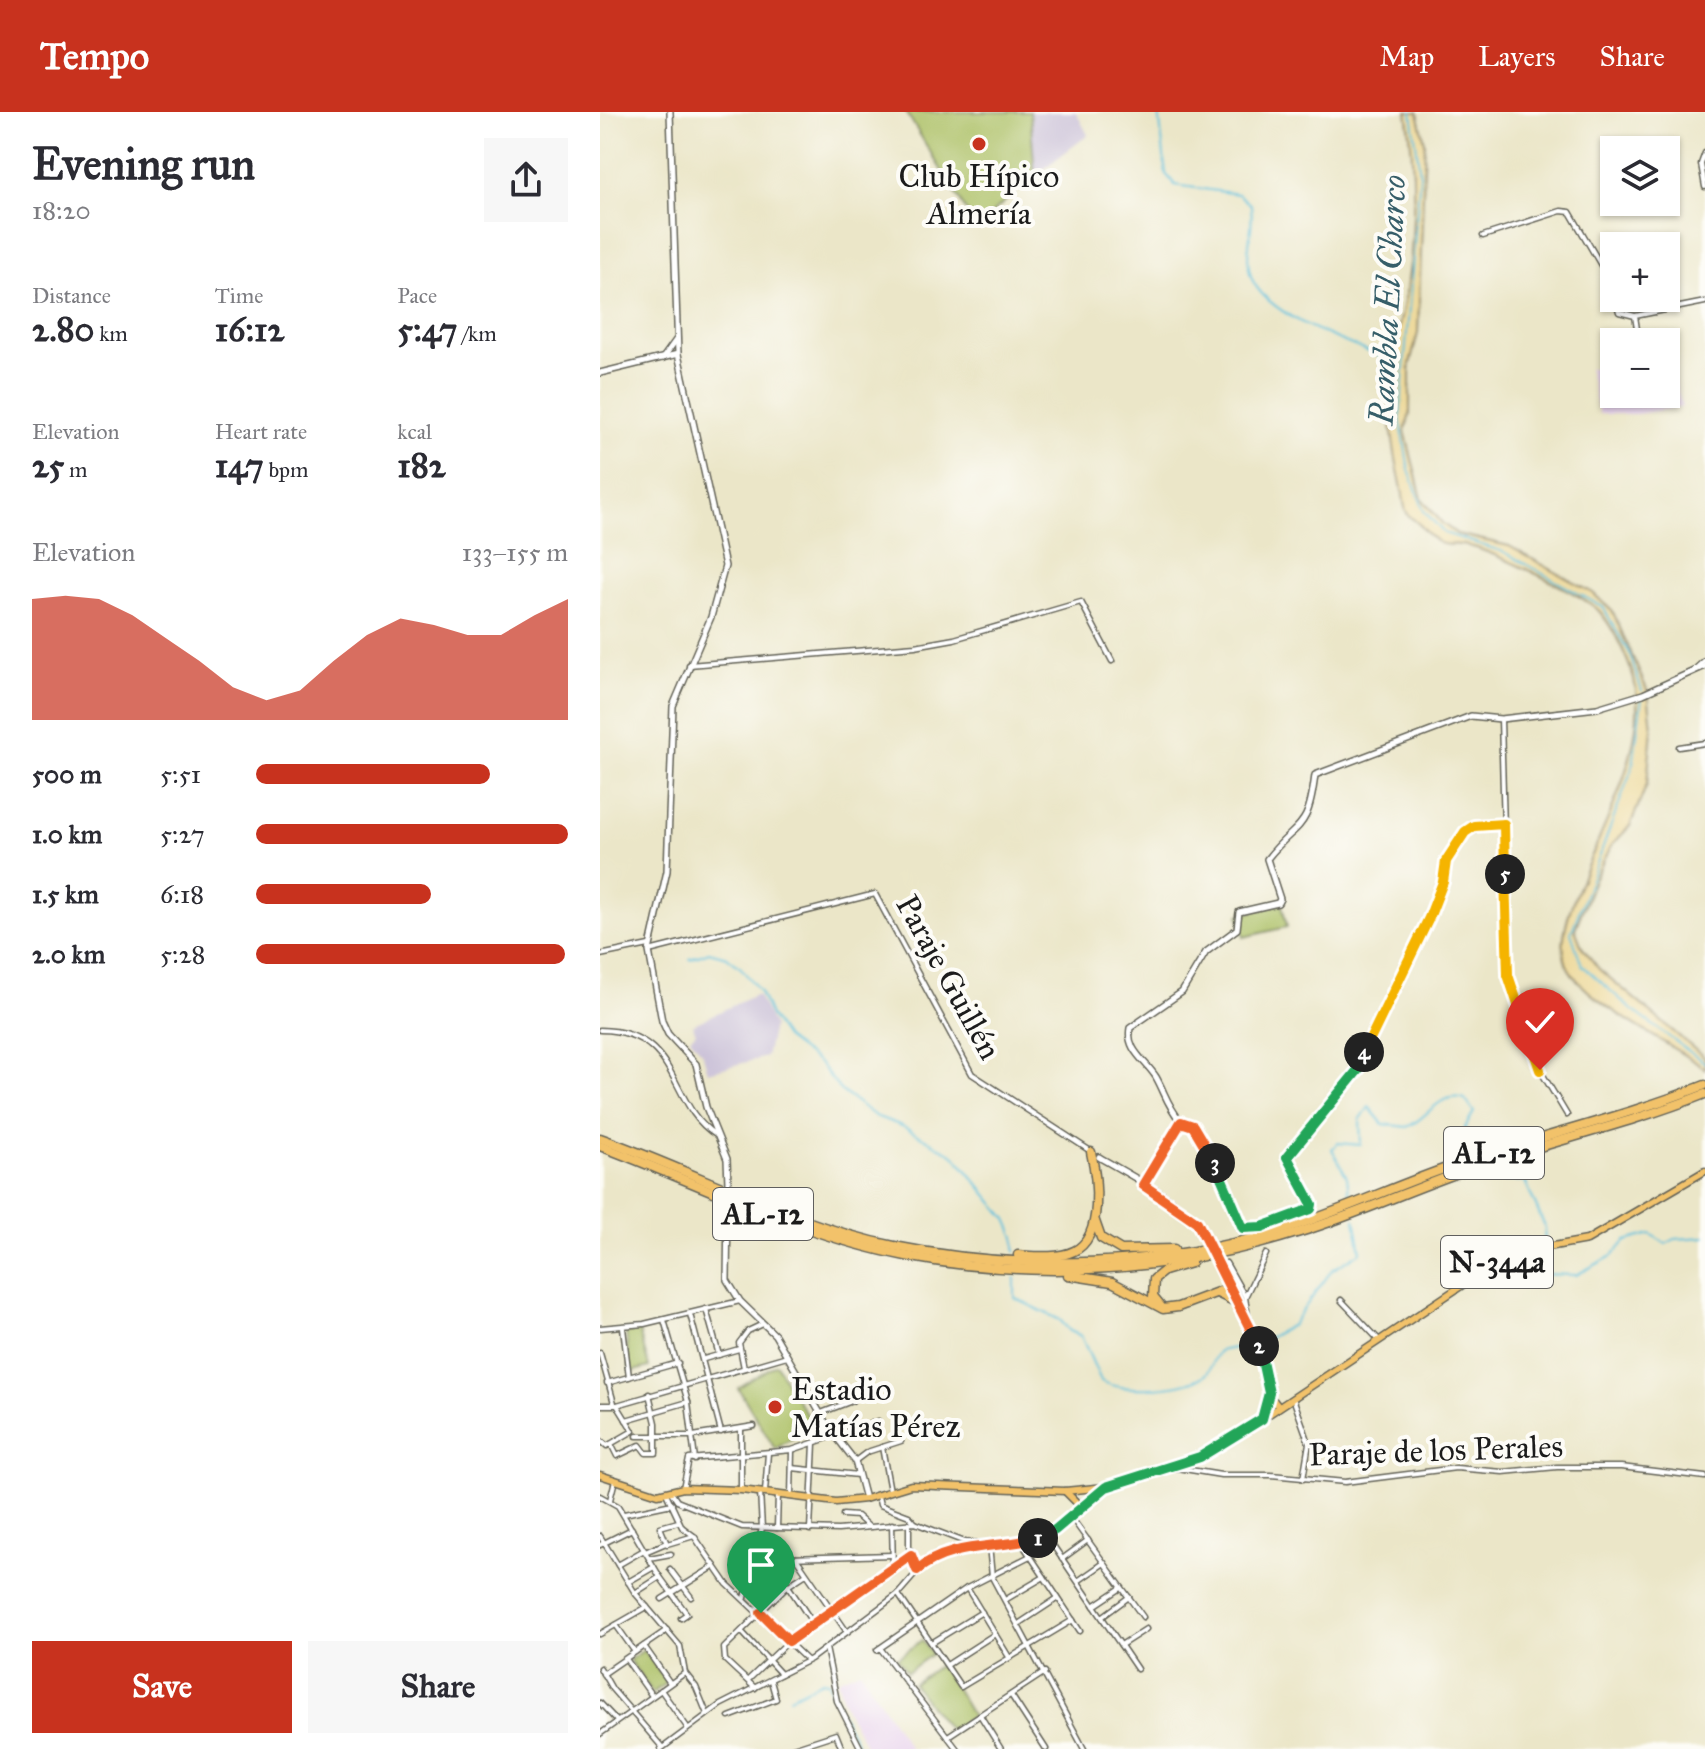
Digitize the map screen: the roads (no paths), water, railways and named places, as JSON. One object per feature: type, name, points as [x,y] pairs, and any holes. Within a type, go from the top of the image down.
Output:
[{"type":"highway","name":"AL-12","points":[[600,1138],[806,1221],[872,1240],[945,1255],[1014,1261],[1093,1261],[1222,1245],[1285,1229],[1462,1163],[1617,1118],[1705,1085]]},
{"type":"highway","name":"AL-12","points":[[600,1146],[820,1234],[906,1256],[992,1268],[1124,1267],[1237,1250],[1331,1222],[1477,1166],[1608,1129],[1705,1094]]},
{"type":"highway","points":[[945,1255],[1067,1253],[1089,1238],[1094,1216],[1095,1154]]},
{"type":"highway","points":[[1094,1216],[1101,1238],[1121,1250],[1222,1245]]},
{"type":"highway","points":[[1163,1309],[1153,1297],[1152,1288],[1158,1273],[1237,1250]]},
{"type":"highway","points":[[992,1268],[1101,1279],[1163,1309],[1178,1307],[1231,1287]]},
{"type":"highway","points":[[1216,1293],[1224,1275]]},
{"type":"highway","points":[[1216,1293],[1242,1300]]},
{"type":"main road","name":"N-344a","points":[[1272,1405],[1293,1398],[1497,1262],[1526,1251],[1587,1240],[1705,1171]]},
{"type":"main road","points":[[600,1475],[669,1493],[683,1488],[741,1490],[836,1502],[865,1499],[917,1485],[1078,1492],[1106,1487],[1200,1457],[1262,1419],[1272,1405]]},
{"type":"main road","points":[[1078,1492],[1073,1503],[1080,1506],[1106,1487]]},
{"type":"main road","points":[[1078,1492],[1088,1501]]},
{"type":"street","points":[[670,112],[678,354],[725,566],[715,606],[673,706],[667,871],[649,948],[662,1021],[668,1034],[696,1064],[706,1107],[727,1159],[728,1183]]},
{"type":"street","points":[[1705,153],[1701,164],[1705,187]]},
{"type":"street","points":[[1483,236],[1561,211],[1570,212],[1600,264]]},
{"type":"street","points":[[1619,312],[1635,316],[1705,302]]},
{"type":"street","points":[[1635,316],[1637,328]]},
{"type":"street","points":[[662,358],[677,339]]},
{"type":"street","points":[[600,373],[678,354]]},
{"type":"street","points":[[662,358],[680,365]]},
{"type":"street","points":[[689,665],[915,646],[954,639],[1081,602],[1112,661]]},
{"type":"street","points":[[1693,672],[1705,660]]},
{"type":"street","points":[[1504,824],[1474,826],[1461,838],[1446,861],[1443,882],[1429,918],[1371,1031],[1362,1065],[1287,1157],[1312,1204],[1311,1209],[1262,1227],[1243,1228],[1207,1147],[1193,1126],[1181,1122],[1163,1099],[1155,1075],[1132,1047],[1130,1028],[1182,992],[1206,952],[1237,929],[1239,912],[1278,903],[1280,899],[1267,859],[1301,827],[1309,812],[1315,775],[1471,716],[1501,719],[1523,713],[1597,708],[1643,694],[1705,666]]},
{"type":"street","points":[[1501,719],[1509,981],[1540,1070],[1567,1115]]},
{"type":"street","points":[[1679,747],[1705,743]]},
{"type":"street","name":"Paraje Guillén","points":[[649,948],[875,894],[972,1074],[1095,1154]]},
{"type":"street","points":[[600,955],[649,948]]},
{"type":"street","points":[[600,1030],[623,1033],[652,1047],[664,1060],[703,1124],[717,1135]]},
{"type":"street","points":[[1143,1185],[1181,1122]]},
{"type":"street","points":[[1095,1154],[1197,1222],[1224,1275],[1242,1300]]},
{"type":"street","points":[[728,1207],[726,1272],[740,1301],[766,1322],[836,1437],[855,1461],[865,1499]]},
{"type":"street","points":[[1242,1300],[1266,1254]]},
{"type":"street","points":[[1226,1263],[1265,1360],[1272,1405]]},
{"type":"street","points":[[1341,1300],[1379,1340]]},
{"type":"street","points":[[600,1328],[664,1320],[740,1301]]},
{"type":"street","points":[[706,1309],[719,1355]]},
{"type":"street","points":[[690,1314],[721,1432]]},
{"type":"street","points":[[664,1320],[688,1402],[695,1460]]},
{"type":"street","points":[[744,1368],[739,1343],[748,1331],[766,1322]]},
{"type":"street","points":[[623,1327],[629,1377]]},
{"type":"street","points":[[704,1359],[739,1349]]},
{"type":"street","points":[[600,1353],[615,1404],[635,1433]]},
{"type":"street","points":[[600,1405],[615,1404],[787,1356]]},
{"type":"street","points":[[607,1383],[678,1363]]},
{"type":"street","points":[[600,1440],[611,1444],[617,1456],[640,1445],[646,1453],[656,1453],[657,1436],[649,1394]]},
{"type":"street","points":[[1293,1398],[1309,1443],[1303,1479]]},
{"type":"street","points":[[821,1413],[852,1401]]},
{"type":"street","points":[[626,1420],[688,1402]]},
{"type":"street","points":[[683,1488],[686,1461],[792,1450],[878,1421]]},
{"type":"street","points":[[611,1444],[635,1433],[693,1436],[754,1426]]},
{"type":"street","points":[[741,1429],[741,1490]]},
{"type":"street","points":[[855,1461],[901,1441]]},
{"type":"street","points":[[810,1530],[814,1443]]},
{"type":"street","points":[[882,1447],[890,1491]]},
{"type":"street","points":[[791,1496],[792,1450]]},
{"type":"street","points":[[745,1598],[762,1528],[768,1453]]},
{"type":"street","name":"Paraje de los Perales","points":[[1169,1466],[1221,1475],[1353,1482],[1456,1468],[1503,1472],[1557,1467],[1621,1467],[1705,1477]]},
{"type":"street","points":[[792,1468],[858,1475]]},
{"type":"street","points":[[610,1500],[615,1480]]},
{"type":"street","points":[[669,1493],[679,1522],[694,1536],[727,1584],[807,1660]]},
{"type":"street","points":[[669,1493],[677,1501],[742,1527],[810,1530],[915,1523],[978,1545]]},
{"type":"street","points":[[777,1529],[778,1494]]},
{"type":"street","points":[[878,1495],[880,1505],[909,1516],[915,1523]]},
{"type":"street","points":[[600,1496],[610,1500],[624,1514],[660,1577],[687,1614],[681,1618]]},
{"type":"street","points":[[624,1514],[672,1504]]},
{"type":"street","points":[[600,1668],[663,1749],[707,1714],[826,1648],[898,1594],[925,1563],[978,1545],[1021,1542],[1046,1535],[1071,1517],[1080,1506]]},
{"type":"street","points":[[843,1515],[857,1516],[868,1526]]},
{"type":"street","points":[[1071,1517],[1143,1617]]},
{"type":"street","points":[[666,1543],[660,1527],[679,1522]]},
{"type":"street","points":[[909,1523],[911,1555],[917,1570]]},
{"type":"street","points":[[892,1524],[893,1568]]},
{"type":"street","points":[[603,1544],[632,1529]]},
{"type":"street","points":[[1046,1535],[1137,1669]]},
{"type":"street","points":[[600,1536],[635,1593],[680,1646],[685,1673],[696,1687],[707,1714]]},
{"type":"street","points":[[618,1565],[644,1551],[694,1536]]},
{"type":"street","points":[[1062,1559],[1088,1540]]},
{"type":"street","points":[[1021,1542],[1080,1631]]},
{"type":"street","points":[[989,1545],[992,1577],[1084,1749]]},
{"type":"street","points":[[649,1558],[671,1554]]},
{"type":"street","points":[[754,1559],[892,1555]]},
{"type":"street","points":[[748,1680],[789,1641],[911,1555]]},
{"type":"street","points":[[957,1749],[879,1649],[967,1588],[1030,1556]]},
{"type":"street","points":[[796,1558],[847,1632]]},
{"type":"street","points":[[770,1559],[814,1625]]},
{"type":"street","points":[[1078,1581],[1104,1563]]},
{"type":"street","points":[[662,1599],[715,1566]]},
{"type":"street","points":[[628,1582],[654,1567]]},
{"type":"street","points":[[670,1569],[691,1597]]},
{"type":"street","points":[[755,1688],[725,1660],[724,1648],[786,1587],[806,1574]]},
{"type":"street","points":[[635,1593],[660,1577]]},
{"type":"street","points":[[1005,1600],[1044,1577]]},
{"type":"street","points":[[967,1588],[1009,1657]]},
{"type":"street","points":[[1094,1606],[1121,1588]]},
{"type":"street","points":[[898,1594],[961,1687],[1073,1620]]},
{"type":"street","points":[[1102,1617],[1129,1597]]},
{"type":"street","points":[[1019,1623],[1058,1598]]},
{"type":"street","points":[[600,1634],[647,1607]]},
{"type":"street","points":[[933,1642],[982,1612]]},
{"type":"street","points":[[616,1625],[635,1652]]},
{"type":"street","points":[[1121,1645],[1146,1629]]},
{"type":"street","points":[[603,1674],[667,1630]]},
{"type":"street","points":[[742,1632],[781,1674]]},
{"type":"street","points":[[947,1665],[995,1634]]},
{"type":"street","points":[[644,1646],[670,1683]]},
{"type":"street","points":[[826,1648],[837,1701],[861,1749]]},
{"type":"street","points":[[626,1659],[652,1696]]},
{"type":"street","points":[[948,1736],[1045,1672]]},
{"type":"street","points":[[600,1734],[685,1673]]},
{"type":"street","points":[[729,1717],[776,1699],[771,1680]]},
{"type":"street","points":[[661,1690],[687,1727]]},
{"type":"street","points":[[1011,1695],[1046,1749]]},
{"type":"street","points":[[600,1703],[618,1722]]},
{"type":"street","points":[[980,1715],[1001,1749]]},
{"type":"street","points":[[790,1749],[836,1734],[842,1749]]},
{"type":"street","points":[[810,1743],[812,1749]]},
{"type":"waterway","points":[[1159,112],[1166,174],[1175,185],[1238,194],[1251,205],[1249,270],[1262,294],[1296,319],[1400,364]]},
{"type":"waterway","name":"Rambla El Charco","points":[[1412,112],[1420,174],[1400,418],[1409,470],[1424,511],[1444,533],[1504,552],[1603,607],[1629,653],[1642,691]]},
{"type":"waterway","name":"Rambla El Charco","points":[[1642,697],[1633,766],[1571,933],[1582,965],[1631,1009],[1705,1063]]},
{"type":"waterway","points":[[690,959],[709,952],[727,957],[741,968],[760,992],[770,1016],[785,1038],[820,1064],[840,1090],[875,1116],[902,1126],[954,1155],[1007,1219],[1015,1237],[1015,1252]]},
{"type":"waterway","points":[[1350,1201],[1347,1177],[1332,1149],[1338,1143],[1361,1145],[1360,1120],[1369,1107],[1383,1124],[1407,1127],[1440,1102],[1465,1099],[1474,1112],[1465,1128],[1463,1143],[1477,1149]]},
{"type":"waterway","points":[[1484,1170],[1493,1181],[1525,1181],[1545,1227],[1544,1244]]},
{"type":"waterway","points":[[1263,1341],[1292,1325],[1332,1270],[1361,1252],[1355,1219]]},
{"type":"waterway","points":[[1542,1252],[1537,1258],[1536,1274],[1576,1275],[1612,1256],[1626,1241],[1651,1234],[1666,1244],[1675,1239],[1705,1237]]},
{"type":"waterway","points":[[1015,1278],[1015,1298],[1060,1320],[1070,1331],[1081,1336],[1101,1381],[1110,1385],[1155,1388],[1186,1383],[1207,1373],[1219,1351],[1254,1344]]},
{"type":"waterway","points":[[790,1697],[822,1681],[828,1682],[834,1698]]},
{"type":"waterway","points":[[840,1711],[859,1748]]},
{"type":"place","name":"Club Hípico Almería","points":[[979,144]]},
{"type":"place","name":"Estadio Matías Pérez","points":[[775,1407]]}]
